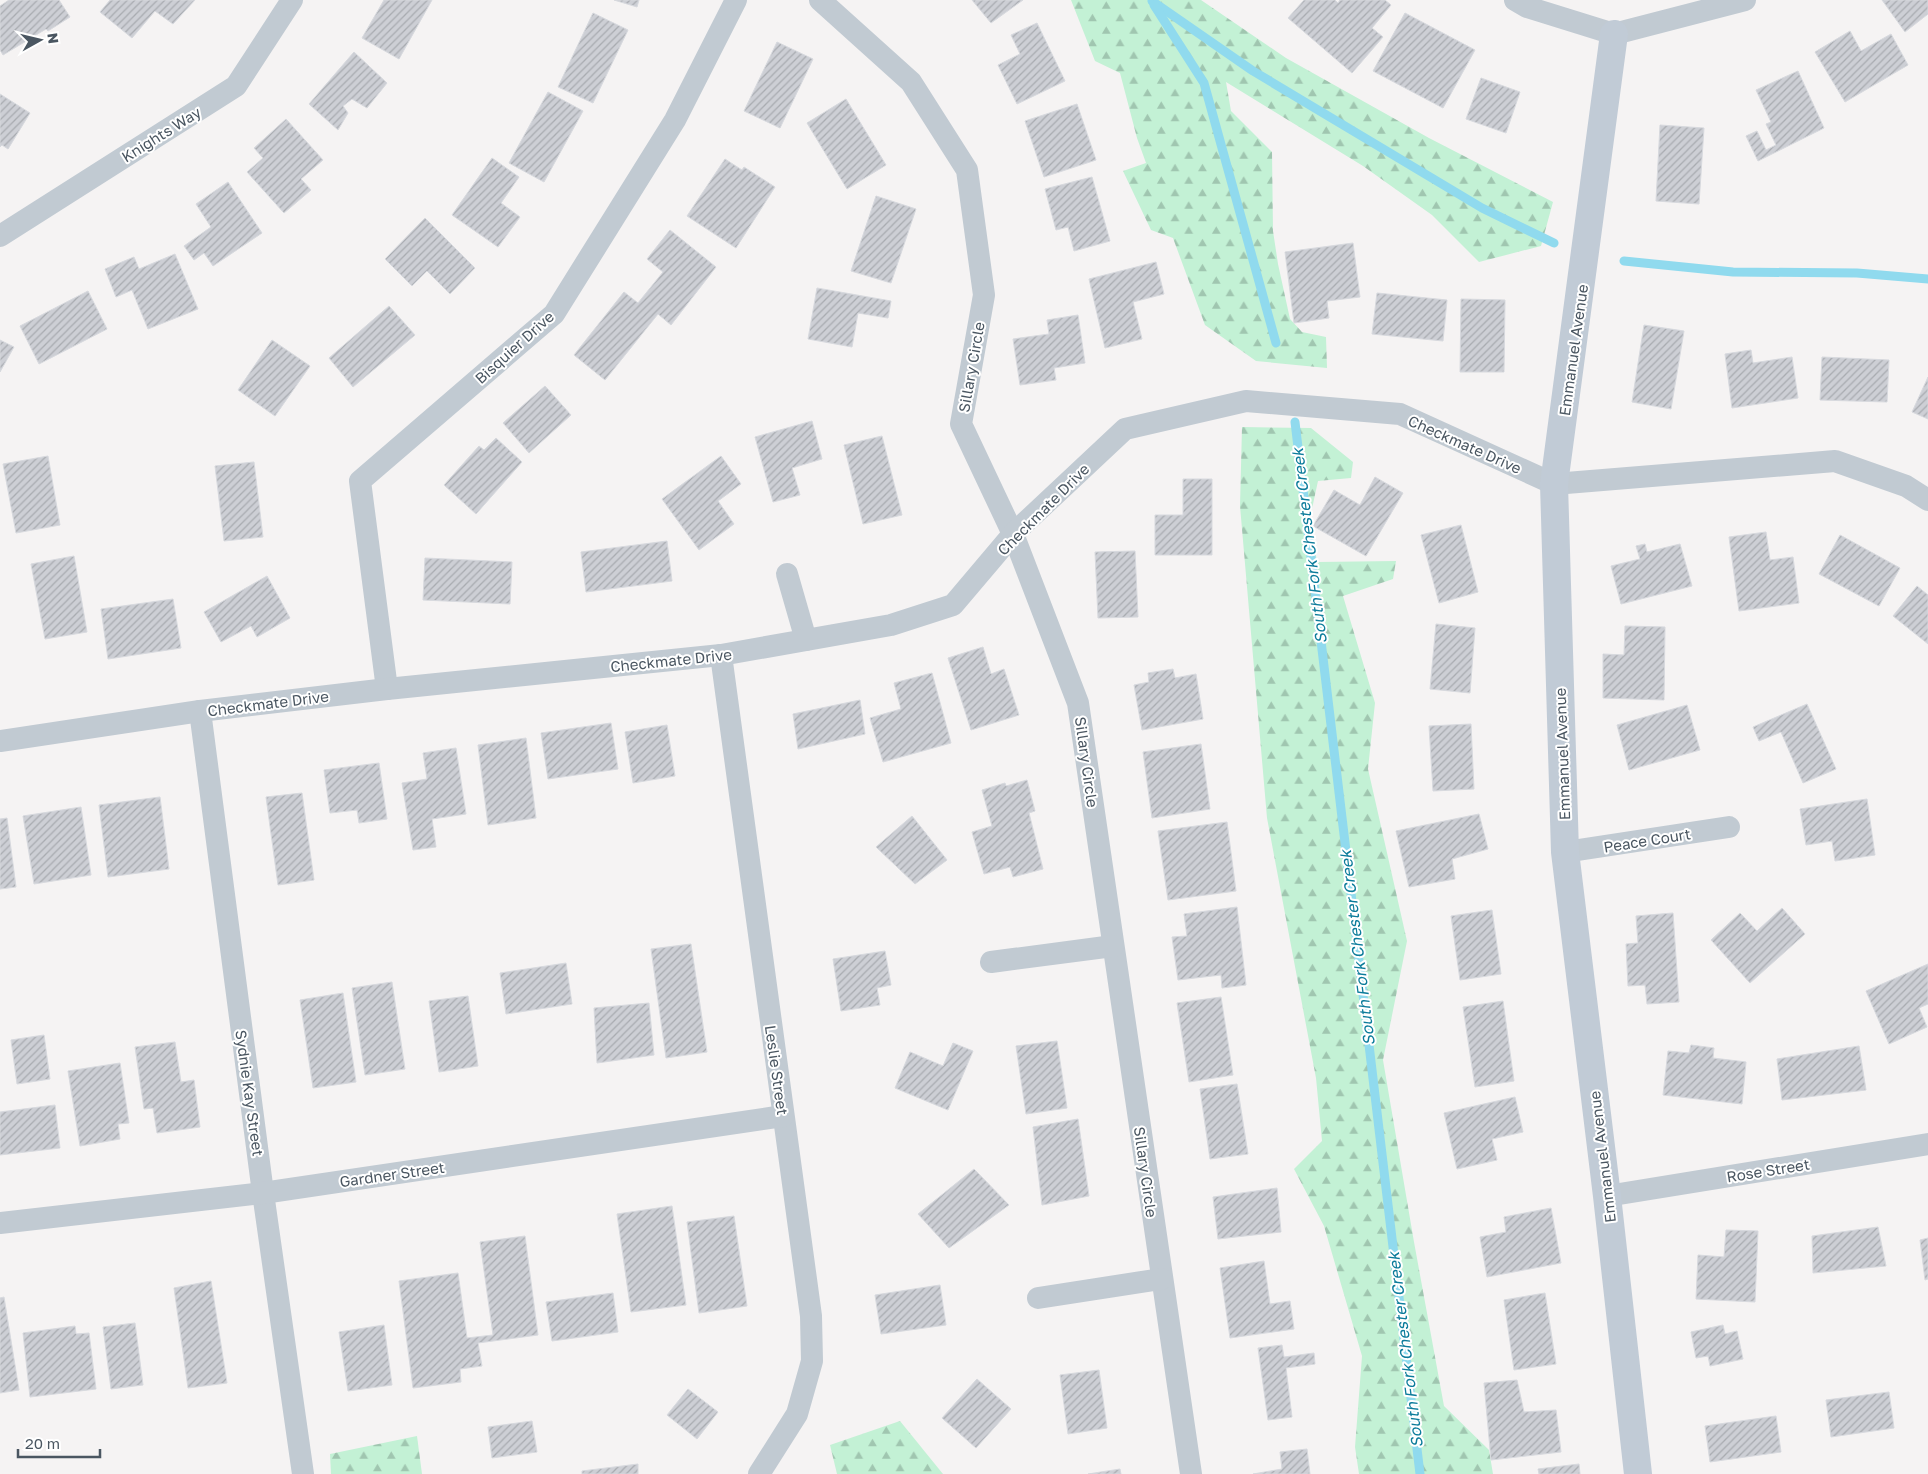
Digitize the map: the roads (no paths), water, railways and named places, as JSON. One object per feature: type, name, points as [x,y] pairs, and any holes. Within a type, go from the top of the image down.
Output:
[{"type":"street","name":"Knights Way","points":[[0,236],[236,86],[292,0]]},
{"type":"street","name":"Bisquier Drive","points":[[387,689],[360,480],[554,314],[675,120],[736,0]]},
{"type":"street","name":"Sillary Circle","points":[[820,0],[911,82],[967,170],[984,295],[961,424],[1013,534],[1078,703],[1191,1474]]},
{"type":"street","points":[[1515,0],[1527,7],[1614,34],[1745,0]]},
{"type":"street","name":"Emmanuel Avenue","points":[[1614,34],[1554,484],[1565,852],[1607,1196],[1638,1474]]},
{"type":"street","name":"Checkmate Drive","points":[[0,741],[200,712],[387,689],[720,656],[891,625],[953,605],[1013,534],[1125,429],[1246,401],[1400,414],[1554,484],[1835,461],[1906,486],[1928,500]]},
{"type":"street","points":[[787,574],[806,640]]},
{"type":"street","name":"Leslie Street","points":[[720,656],[811,1316],[812,1361],[797,1414],[759,1474]]},
{"type":"street","name":"Sydnie Kay Street","points":[[200,712],[263,1193],[303,1474]]},
{"type":"street","name":"Peace Court","points":[[1565,852],[1729,827]]},
{"type":"street","points":[[991,962],[1113,946]]},
{"type":"street","name":"Gardner Street","points":[[0,1223],[263,1193],[784,1116]]},
{"type":"street","name":"Rose Street","points":[[1607,1196],[1928,1144]]},
{"type":"street","points":[[1038,1298],[1161,1279]]},
{"type":"waterway","points":[[1152,1],[1253,71],[1482,208],[1554,243]]},
{"type":"waterway","name":"South Fork Chester Creek","points":[[1154,5],[1204,83],[1276,343]]},
{"type":"waterway","points":[[1624,261],[1733,272],[1857,273],[1928,279]]},
{"type":"waterway","name":"South Fork Chester Creek","points":[[1295,422],[1420,1474]]}]
